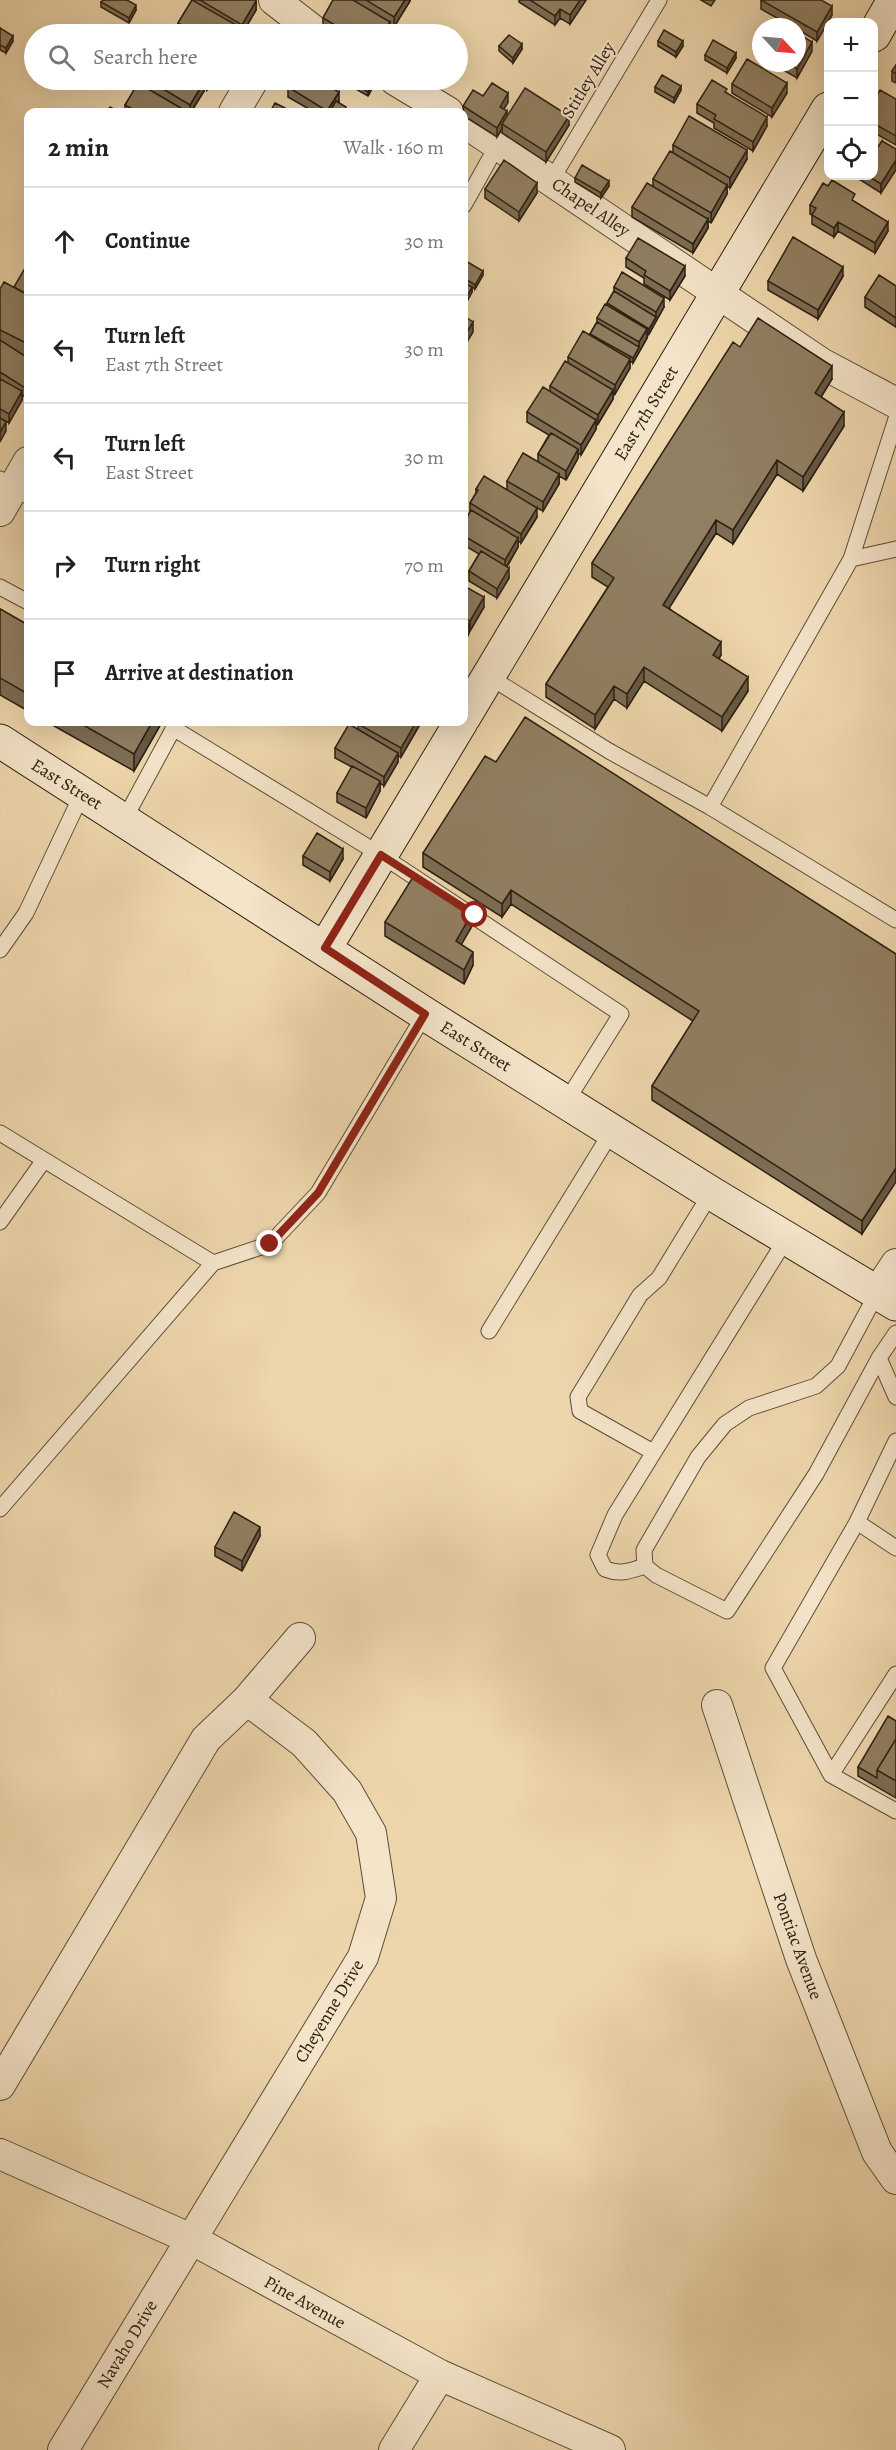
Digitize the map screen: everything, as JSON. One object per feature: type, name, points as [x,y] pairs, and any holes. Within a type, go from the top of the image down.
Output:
[{"type":"main road","points":[[878,27],[894,0]]},
{"type":"main road","name":"East 7th Street","points":[[468,710],[824,116]]},
{"type":"main road","points":[[325,948],[459,726]]},
{"type":"main road","name":"East Street","points":[[0,741],[425,1014],[711,1193],[886,1299]]},
{"type":"street","points":[[286,12],[302,24]]},
{"type":"street","points":[[236,108],[247,90]]},
{"type":"street","points":[[412,90],[441,108]]},
{"type":"street","name":"Chapel Alley","points":[[468,125],[821,363],[896,403]]},
{"type":"street","points":[[886,1299],[896,1264]]},
{"type":"street","points":[[0,2085],[206,1739],[247,1700],[300,1638]]},
{"type":"street","name":"Cheyenne Drive","points":[[191,2239],[363,1957],[381,1898],[371,1833],[347,1791],[304,1743],[247,1700]]},
{"type":"street","name":"Pontiac Avenue","points":[[717,1705],[801,1959],[877,2152],[896,2179]]},
{"type":"street","name":"Pine Avenue","points":[[0,2154],[191,2239],[440,2375],[610,2450]]},
{"type":"street","name":"Navaho Drive","points":[[63,2450],[191,2239]]},
{"type":"street","points":[[394,2450],[440,2375]]},
{"type":"lane","name":"Stitley Alley","points":[[551,181],[659,0]]},
{"type":"lane","points":[[468,198],[498,144]]},
{"type":"lane","points":[[710,807],[851,559],[896,418]]},
{"type":"lane","points":[[851,559],[896,549]]},
{"type":"lane","points":[[0,586],[24,600]]},
{"type":"lane","points":[[488,676],[609,751],[710,807],[896,920]]},
{"type":"lane","points":[[124,820],[174,726]]},
{"type":"lane","points":[[177,726],[381,855],[621,1014],[566,1102]]},
{"type":"lane","points":[[0,950],[26,913],[82,794]]},
{"type":"lane","points":[[0,1509],[213,1263],[270,1244],[318,1193],[425,1014]]},
{"type":"lane","points":[[489,1331],[612,1131]]},
{"type":"lane","points":[[0,1133],[213,1263]]},
{"type":"lane","points":[[0,1222],[44,1160]]},
{"type":"lane","points":[[653,1452],[580,1411],[578,1397],[640,1295],[659,1278],[711,1193]]},
{"type":"lane","points":[[645,1566],[626,1573],[614,1572],[605,1569],[598,1555],[615,1515],[786,1239]]},
{"type":"lane","points":[[886,1299],[838,1366],[816,1386],[749,1408],[725,1424],[698,1457],[644,1550],[645,1566],[656,1575],[728,1611],[816,1474],[879,1358],[896,1334]]},
{"type":"lane","points":[[879,1358],[896,1397]]},
{"type":"lane","points":[[896,1441],[857,1522],[774,1668],[831,1775],[896,1811]]},
{"type":"lane","points":[[857,1522],[896,1548]]},
{"type":"lane","points":[[831,1775],[896,1674]]},
{"type":"building","points":[[103,0],[127,0],[136,5],[129,18],[101,2]]},
{"type":"building","points":[[192,0],[234,24],[180,24],[178,23]]},
{"type":"building","points":[[200,0],[256,0],[243,24]]},
{"type":"building","points":[[333,0],[353,0],[390,22],[389,24],[333,24],[323,18]]},
{"type":"building","points":[[366,0],[405,0],[394,17]]},
{"type":"building","points":[[530,0],[580,0],[570,15],[560,9],[555,16]]},
{"type":"building","points":[[761,0],[821,0],[832,6],[817,32],[806,26],[806,18],[792,18]]},
{"type":"building","points":[[0,28],[13,36],[6,48],[0,45]]},
{"type":"building","points":[[664,30],[683,41],[676,52],[658,41]]},
{"type":"building","points":[[509,35],[522,44],[513,58],[499,46]]},
{"type":"building","points":[[806,38],[812,42],[806,53]]},
{"type":"building","points":[[713,40],[736,53],[727,68],[705,55]]},
{"type":"building","points":[[747,59],[752,62],[752,72],[769,72],[787,83],[772,108],[732,84]]},
{"type":"building","points":[[662,75],[681,86],[674,98],[655,87]]},
{"type":"building","points":[[712,80],[727,89],[725,92],[767,117],[753,142],[714,119],[716,115],[697,104]]},
{"type":"building","points":[[492,83],[508,93],[500,107],[507,111],[497,128],[463,106],[473,90],[483,96]]},
{"type":"building","points":[[525,88],[569,116],[546,152],[502,124]]},
{"type":"building","points":[[134,90],[150,90],[181,108],[131,108],[125,105]]},
{"type":"building","points":[[165,90],[199,90],[190,105]]},
{"type":"building","points":[[293,90],[336,90],[339,92],[329,108],[322,108]]},
{"type":"building","points":[[880,90],[896,99],[896,136],[878,126],[878,93]]},
{"type":"building","points":[[336,101],[346,107],[345,108],[332,108]]},
{"type":"building","points":[[275,103],[285,108],[272,108]]},
{"type":"building","points":[[689,116],[747,150],[730,178],[673,145]]},
{"type":"building","points":[[882,141],[896,149],[896,160],[881,184],[874,180],[878,180],[878,147]]},
{"type":"building","points":[[670,151],[727,185],[711,213],[653,179]]},
{"type":"building","points":[[504,160],[537,183],[519,212],[485,189]]},
{"type":"building","points":[[582,165],[609,181],[601,193],[575,178]]},
{"type":"building","points":[[832,180],[855,194],[852,200],[888,222],[875,243],[838,222],[834,228],[812,215],[816,208],[810,205],[823,183],[828,186]]},
{"type":"building","points":[[647,183],[708,219],[693,244],[632,207]]},
{"type":"building","points":[[793,237],[843,267],[818,310],[768,281]]},
{"type":"building","points":[[638,238],[685,266],[670,291],[644,275],[646,271],[626,258]]},
{"type":"building","points":[[468,262],[483,271],[475,285],[468,281]]},
{"type":"building","points":[[24,270],[24,293],[14,287]]},
{"type":"building","points":[[622,272],[664,298],[656,312],[614,287]]},
{"type":"building","points":[[879,275],[896,286],[896,318],[865,297]]},
{"type":"building","points":[[4,282],[24,293],[24,342],[0,330],[0,289]]},
{"type":"building","points":[[614,291],[656,317],[649,329],[607,303]]},
{"type":"building","points":[[605,304],[647,329],[639,342],[597,318]]},
{"type":"building","points":[[758,318],[832,366],[815,393],[844,412],[803,477],[777,460],[733,530],[716,520],[663,605],[721,642],[713,655],[748,677],[722,717],[644,667],[627,694],[614,686],[595,715],[546,684],[614,578],[592,563],[733,342],[740,347]]},
{"type":"building","points":[[468,319],[473,322],[468,330]]},
{"type":"building","points":[[597,322],[639,347],[633,358],[590,334]]},
{"type":"building","points":[[583,331],[630,359],[615,385],[568,357]]},
{"type":"building","points":[[0,340],[24,355],[24,387],[0,372]]},
{"type":"building","points":[[565,361],[613,390],[598,415],[550,386]]},
{"type":"building","points":[[0,379],[22,391],[9,414],[0,409]]},
{"type":"building","points":[[543,387],[596,420],[581,445],[527,412]]},
{"type":"building","points":[[0,418],[6,422],[0,432]]},
{"type":"building","points":[[551,433],[578,449],[566,471],[538,454]]},
{"type":"building","points":[[523,453],[559,474],[543,502],[507,481]]},
{"type":"building","points":[[484,476],[537,508],[521,534],[470,503]]},
{"type":"building","points":[[471,510],[518,538],[505,560],[468,538],[468,516]]},
{"type":"building","points":[[481,551],[509,568],[497,589],[469,571]]},
{"type":"building","points":[[468,588],[484,597],[470,621],[468,620]]},
{"type":"building","points":[[0,609],[24,623],[24,692],[0,678]]},
{"type":"building","points":[[525,717],[896,954],[896,1168],[862,1221],[652,1086],[699,1011],[511,890],[502,904],[423,853],[485,756],[496,762]]},
{"type":"building","points":[[85,726],[150,726],[134,754]]},
{"type":"building","points":[[348,726],[352,726],[398,753],[384,777],[335,748]]},
{"type":"building","points":[[362,726],[414,726],[401,748]]},
{"type":"building","points":[[352,766],[380,781],[366,808],[337,793]]},
{"type":"building","points":[[317,833],[343,849],[330,872],[303,856]]},
{"type":"building","points":[[413,877],[472,913],[456,941],[473,952],[464,970],[385,922]]},
{"type":"building","points":[[234,1512],[260,1527],[242,1561],[215,1547]]},
{"type":"building","points":[[888,1716],[896,1721],[896,1739],[877,1770],[877,1778],[858,1767]]},
{"type":"building","points":[[896,1739],[896,1781],[877,1770]]},
{"type":"route","points":[[270,1244],[318,1193],[425,1014],[325,948],[381,855],[475,915]]}]
